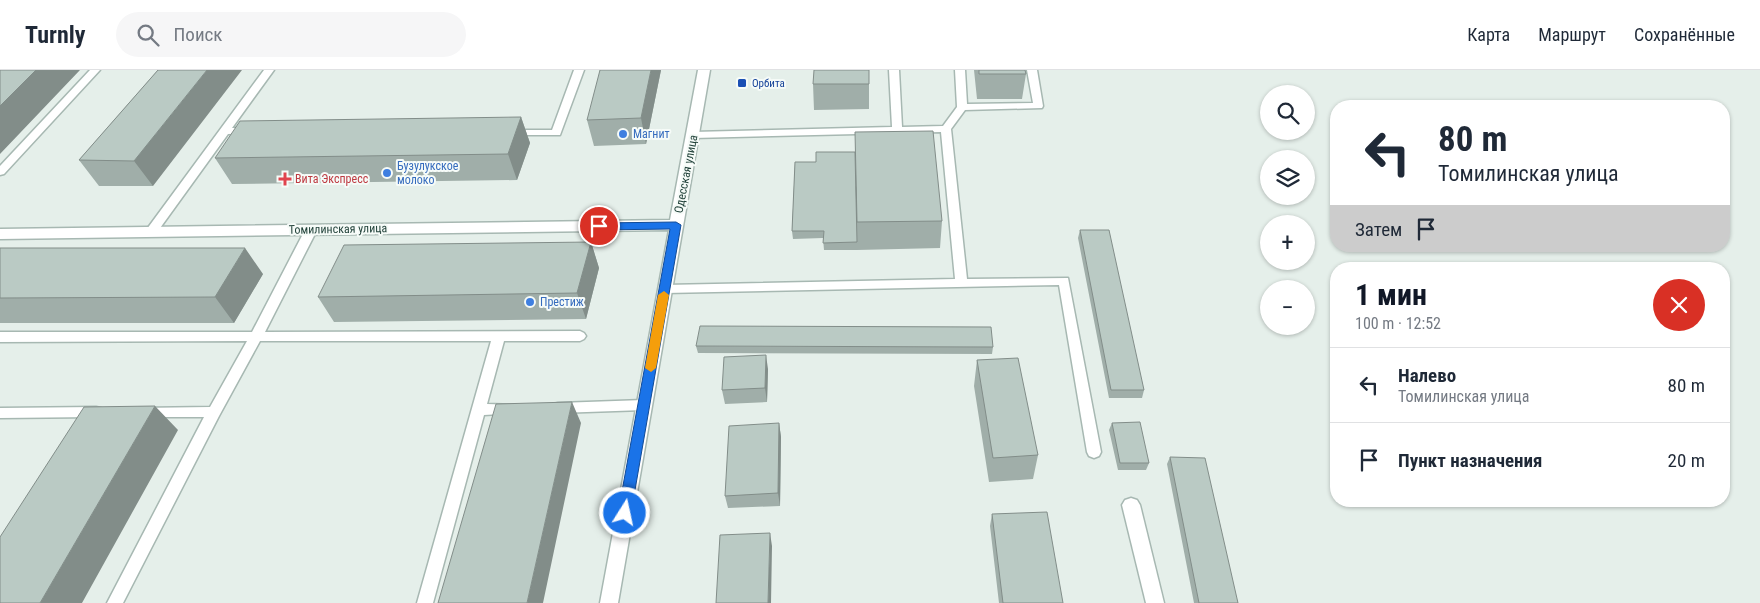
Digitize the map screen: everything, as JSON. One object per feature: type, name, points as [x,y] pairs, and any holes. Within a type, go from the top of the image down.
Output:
[{"type":"street","name":"Одесская улица","points":[[609,603],[676,225],[694,135],[704,70]]},
{"type":"street","name":"Томилинская улица","points":[[0,234],[676,225]]},
{"type":"street","points":[[1131,505],[1155,603]]},
{"type":"lane","points":[[0,172],[95,70]]},
{"type":"lane","points":[[151,232],[269,70]]},
{"type":"lane","points":[[498,133],[556,133],[579,70]]},
{"type":"lane","points":[[894,70],[897,131]]},
{"type":"lane","points":[[960,70],[962,108],[946,129],[961,283]]},
{"type":"lane","points":[[962,108],[1038,106],[1032,70]]},
{"type":"lane","points":[[694,135],[946,129]]},
{"type":"lane","points":[[226,131],[265,131]]},
{"type":"lane","points":[[115,603],[311,230]]},
{"type":"lane","points":[[665,289],[1064,281],[1094,452]]},
{"type":"lane","points":[[425,603],[499,336]]},
{"type":"lane","points":[[0,337],[580,336]]},
{"type":"lane","points":[[546,408],[644,406]]},
{"type":"lane","points":[[478,410],[527,409]]},
{"type":"lane","points":[[0,413],[107,412]]},
{"type":"lane","points":[[126,412],[214,412]]},
{"type":"building","points":[[0,70],[36,70],[0,106]]},
{"type":"building","points":[[158,70],[207,70],[134,161],[79,160]]},
{"type":"building","points":[[600,70],[651,70],[641,118],[587,120]]},
{"type":"building","points":[[814,70],[869,70],[869,84],[813,84]]},
{"type":"building","points":[[979,70],[1025,70],[1026,74],[979,74]]},
{"type":"building","points":[[521,117],[508,154],[215,158],[240,121]]},
{"type":"building","points":[[933,131],[942,221],[857,222],[855,132]]},
{"type":"building","points":[[816,152],[855,152],[857,242],[823,243],[824,231],[792,231],[795,162],[816,162]]},
{"type":"building","points":[[1080,230],[1109,230],[1144,390],[1111,390]]},
{"type":"building","points":[[591,242],[577,293],[318,297],[344,245]]},
{"type":"building","points":[[0,248],[245,248],[215,297],[0,298]]},
{"type":"building","points":[[700,326],[991,327],[993,347],[696,346]]},
{"type":"building","points":[[766,355],[765,388],[722,390],[724,357]]},
{"type":"building","points":[[1018,358],[1038,455],[993,458],[977,360]]},
{"type":"building","points":[[572,402],[527,603],[438,603],[496,404]]},
{"type":"building","points":[[155,406],[40,603],[0,603],[0,537],[84,407]]},
{"type":"building","points":[[1140,422],[1149,463],[1120,463],[1112,423]]},
{"type":"building","points":[[779,423],[778,493],[725,496],[729,426]]},
{"type":"building","points":[[1170,457],[1205,458],[1238,603],[1199,603]]},
{"type":"building","points":[[1047,512],[1063,603],[1003,603],[992,514]]},
{"type":"building","points":[[770,533],[768,603],[716,603],[720,535]]},
{"type":"slow traffic","points":[[651,368],[664,295]]},
{"type":"place","name":"Орбита","points":[[742,83]]},
{"type":"place","name":"Магнит","points":[[623,134]]},
{"type":"place","name":"Бузулукское молоко","points":[[387,173]]},
{"type":"place","name":"Вита Экспресс","points":[[285,179]]},
{"type":"place","name":"Престиж","points":[[530,302]]},
{"type":"route","points":[[599,226],[676,225],[625,513]]}]
